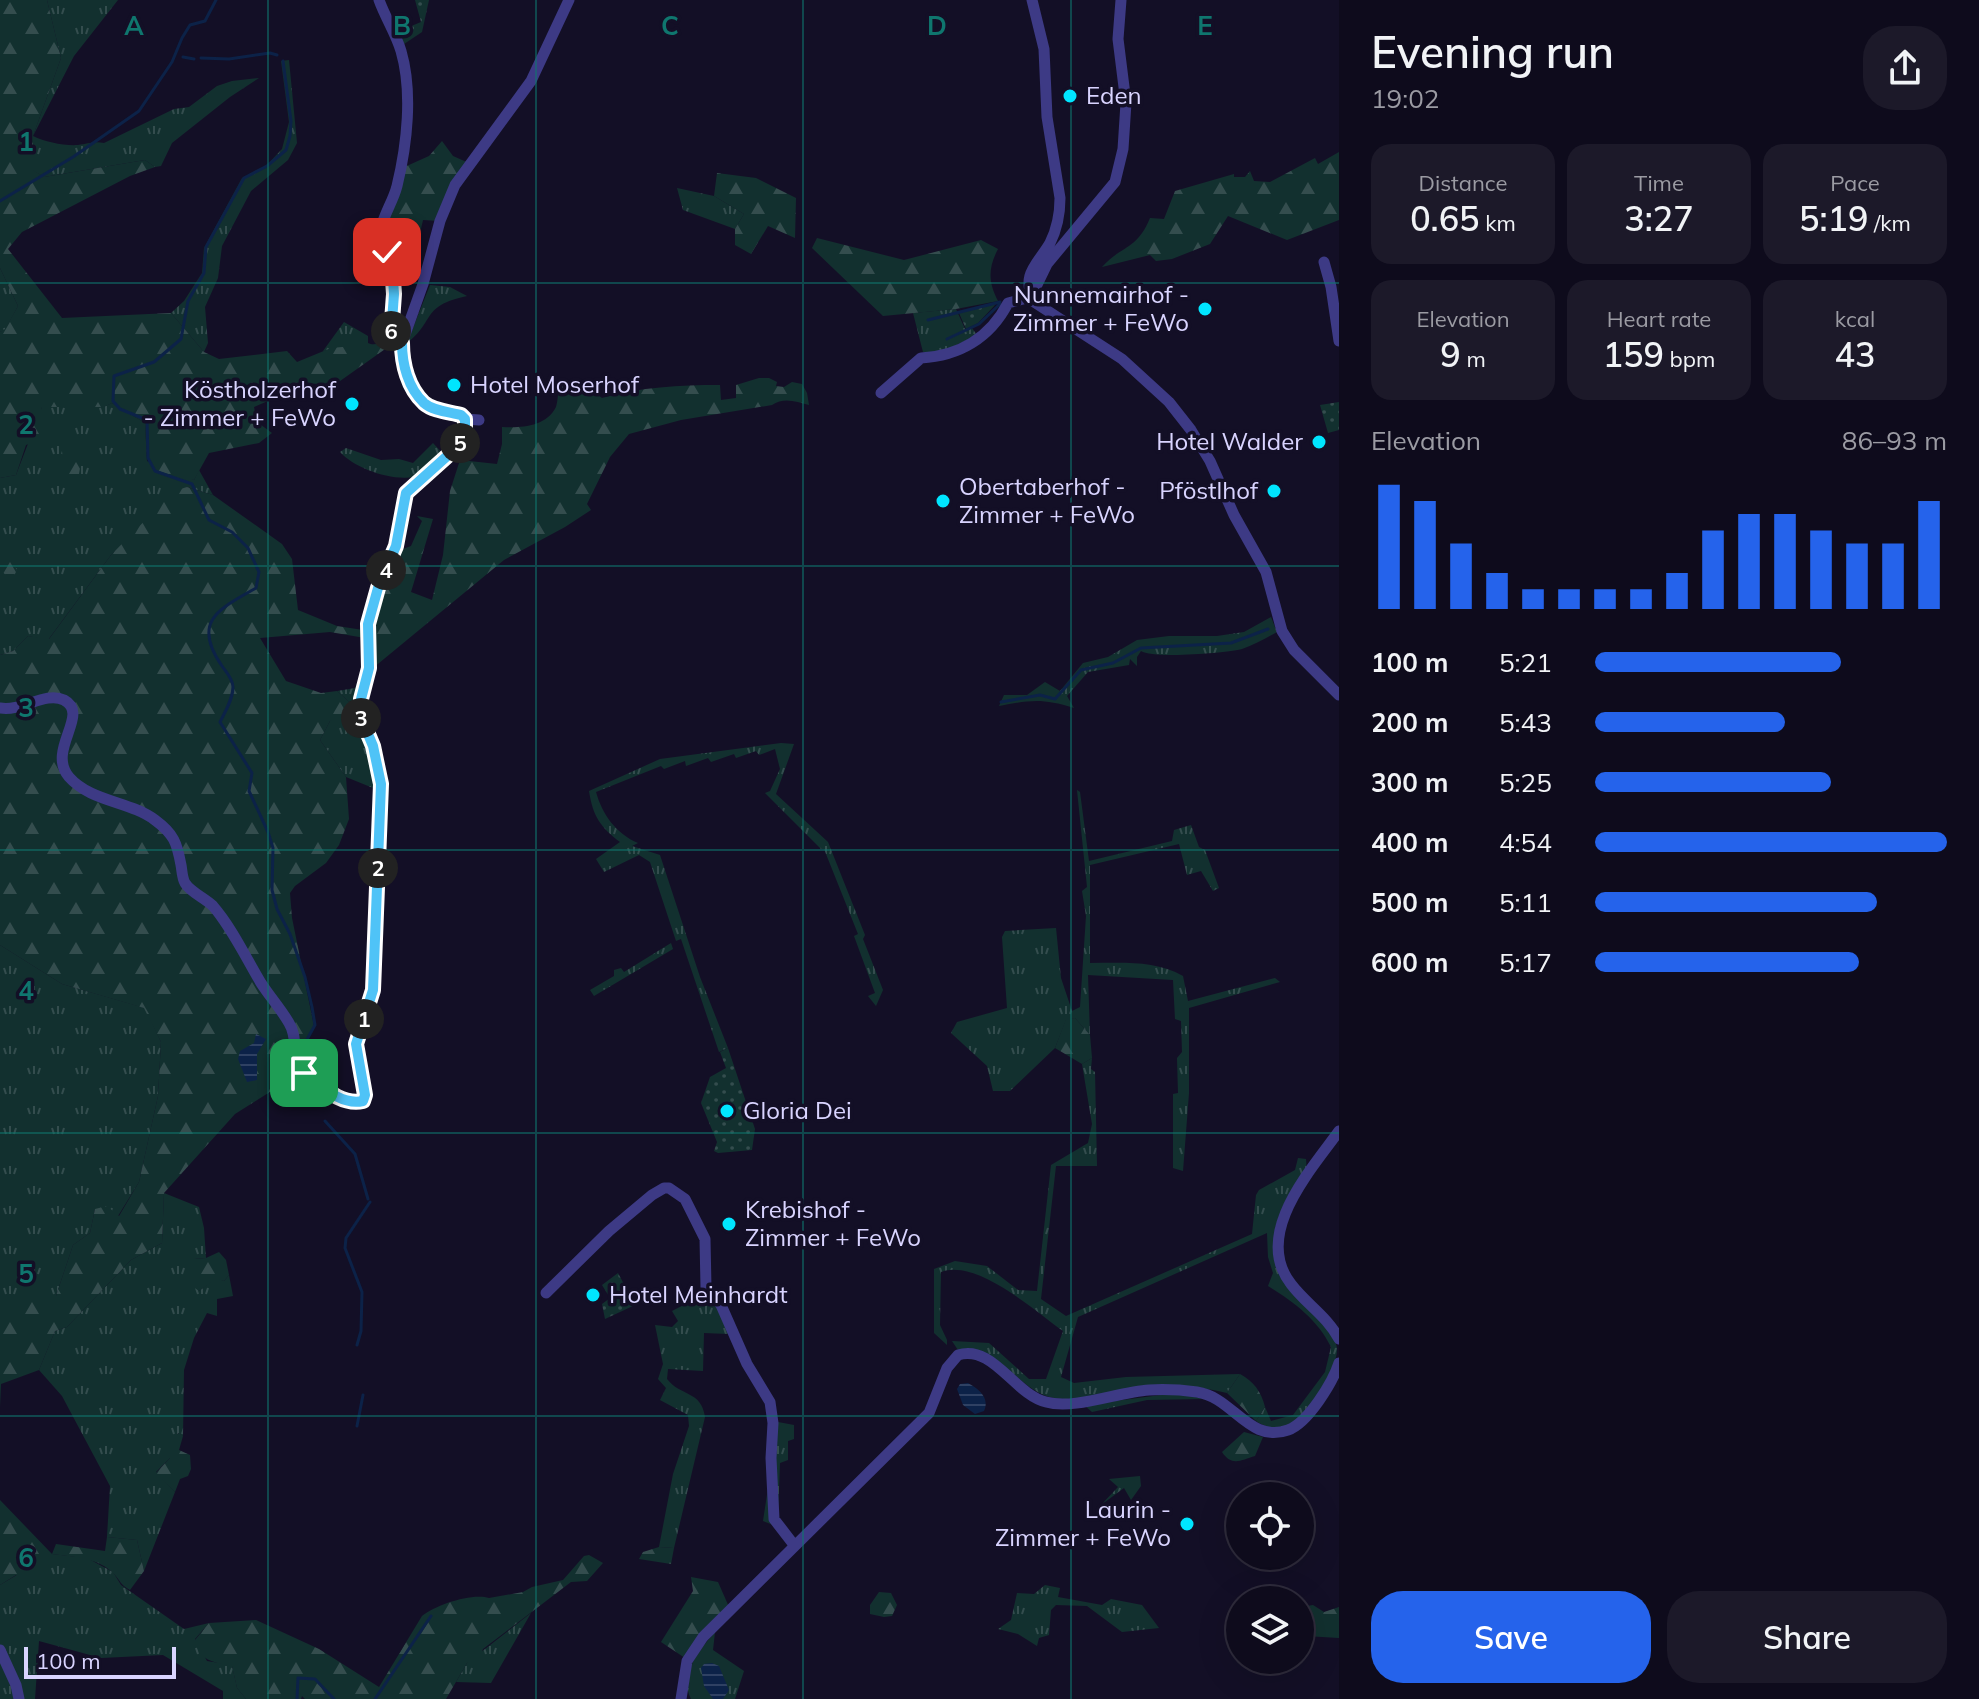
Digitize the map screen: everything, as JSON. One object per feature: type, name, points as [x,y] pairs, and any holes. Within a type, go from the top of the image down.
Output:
[{"type":"street","points":[[379,0],[399,46],[405,77],[402,160],[396,189],[380,232],[392,265],[394,305],[391,335],[402,343]]},
{"type":"street","points":[[479,420],[465,419],[425,404],[411,385],[405,369],[402,343],[423,284],[440,221],[455,185],[531,81],[569,0]]},
{"type":"street","points":[[1032,0],[1044,49],[1047,117],[1060,211],[1050,242],[1031,267],[1031,297],[1034,302],[1122,359],[1163,396],[1191,430],[1266,572],[1282,631],[1294,650],[1339,695]]},
{"type":"street","points":[[881,393],[921,358],[940,357],[961,349],[994,325],[1008,303],[1031,297],[1047,264],[1115,182],[1123,149],[1126,103],[1118,39],[1121,0]]},
{"type":"street","points":[[1324,262],[1339,341]]},
{"type":"street","points":[[0,708],[16,710],[48,699],[66,701],[73,714],[61,757],[65,772],[81,788],[153,818],[175,837],[185,883],[212,906],[291,1025],[297,1060],[304,1073],[342,1100],[363,1101],[365,1086],[356,1044],[373,990],[381,784],[373,746],[360,715],[369,668],[368,624],[378,588],[396,546],[406,493],[455,449],[465,429],[465,419]]},
{"type":"street","points":[[1339,1131],[1289,1203],[1282,1223],[1279,1258],[1291,1284],[1332,1325],[1339,1339]]},
{"type":"street","points":[[546,1293],[623,1217],[664,1188],[673,1189],[688,1204],[705,1239],[706,1287],[721,1305],[741,1352],[770,1402],[774,1519],[794,1545]]},
{"type":"street","points":[[681,1699],[687,1661],[695,1647],[929,1413],[947,1368],[958,1355],[980,1355],[1027,1394],[1044,1402],[1066,1403],[1148,1390],[1183,1390],[1206,1393],[1220,1399],[1245,1423],[1256,1429],[1277,1432],[1298,1425],[1307,1415],[1330,1384],[1339,1363]]},
{"type":"street","points":[[0,1650],[19,1699]]},
{"type":"green space","points":[[0,0],[47,0],[61,58],[33,136],[33,170],[44,177],[145,160],[155,167],[130,176],[22,232],[8,249],[62,318],[171,313],[204,352],[219,359],[287,351],[297,362],[331,348],[388,343],[388,347],[333,386],[309,383],[254,407],[257,422],[272,433],[259,443],[209,453],[194,480],[152,466],[147,452],[145,423],[112,403],[104,407],[42,407],[40,416],[55,422],[59,432],[26,445],[16,475],[0,478],[0,332],[5,329],[18,306],[0,268]]},
{"type":"green space","points":[[47,0],[118,0],[74,56],[33,136],[61,58]]},
{"type":"green space","points":[[415,0],[429,0],[422,32],[404,44],[401,37],[409,27],[421,22]]},
{"type":"green space","points":[[289,60],[297,143],[288,160],[251,191],[222,246],[218,278],[205,307],[208,343],[204,352],[171,313],[184,301],[202,273],[204,248],[242,178],[267,165],[282,149],[289,122],[281,61]]},
{"type":"green space","points":[[259,78],[172,143],[161,166],[155,167],[145,160],[44,177],[32,170],[33,136],[67,145],[104,143],[174,109],[189,107],[217,86]]},
{"type":"green space","points":[[442,141],[453,156],[471,164],[440,221],[423,220],[420,233],[408,226],[382,228],[400,169],[429,156]]},
{"type":"green space","points":[[1339,152],[1339,220],[1287,240],[1228,216],[1210,244],[1172,259],[1156,261],[1150,255],[1102,267],[1140,236],[1150,218],[1164,219],[1175,191],[1234,174],[1234,177],[1245,177],[1250,171],[1254,181],[1270,182],[1315,158],[1318,164]]},
{"type":"green space","points":[[717,173],[756,178],[796,198],[795,238],[768,226],[751,254],[735,245],[735,229],[744,214],[714,196]]},
{"type":"green space","points":[[677,188],[714,196],[744,214],[735,229],[683,210]]},
{"type":"green space","points":[[817,238],[904,260],[981,240],[998,249],[990,275],[998,301],[956,309],[883,316],[812,248]]},
{"type":"green space","points":[[0,268],[18,306],[5,330],[0,332]]},
{"type":"green space","points":[[430,285],[450,287],[467,296],[435,309],[407,343]]},
{"type":"green space","points":[[996,304],[978,323],[966,329],[959,313]]},
{"type":"green space","points":[[956,309],[966,331],[972,328],[977,335],[942,352],[923,352],[913,313]]},
{"type":"green space","points":[[344,322],[368,336],[368,343],[373,345],[323,351]]},
{"type":"green space","points":[[769,378],[777,382],[776,386],[784,387],[792,382],[802,384],[809,405],[785,400],[772,405],[681,420],[629,434],[610,457],[587,504],[591,510],[504,560],[373,668],[371,629],[396,546],[403,549],[411,546],[422,521],[417,516],[433,519],[411,592],[432,600],[443,555],[450,491],[460,460],[497,464],[502,427],[525,426],[546,419],[556,407],[559,386],[582,388],[602,398],[660,387],[720,385],[721,400],[736,398],[736,385]]},
{"type":"green space","points":[[1339,402],[1339,430],[1328,433],[1320,405]]},
{"type":"green space","points":[[112,403],[145,423],[147,461],[194,480],[199,470],[213,495],[187,487],[111,555],[48,640],[28,636],[13,651],[0,655],[0,478],[16,475],[42,407],[103,407]]},
{"type":"green space","points":[[67,439],[77,444],[75,456],[81,462],[79,474],[74,478],[65,474],[63,467],[61,447]]},
{"type":"green space","points":[[433,443],[444,455],[425,473],[416,477],[380,474],[357,465],[340,452],[346,448],[381,460],[399,459],[413,463]]},
{"type":"green space","points":[[187,487],[213,495],[282,544],[292,559],[298,610],[337,626],[363,630],[365,638],[330,632],[260,638],[286,681],[321,693],[337,691],[354,706],[350,718],[330,721],[320,740],[346,777],[349,819],[339,845],[326,863],[290,893],[292,918],[314,1026],[273,1090],[235,1114],[164,1193],[162,1243],[131,1260],[67,1327],[55,1331],[39,1370],[1,1384],[0,1407],[0,1296],[56,1296],[73,1245],[90,1233],[95,1209],[107,1206],[119,1216],[139,1182],[158,1096],[161,1042],[144,1008],[62,984],[0,945],[0,655],[13,651],[28,636],[49,639],[111,555],[174,491]]},
{"type":"green space","points":[[3,536],[12,537],[17,547],[11,560],[17,570],[11,579],[1,571],[5,557],[0,550]]},
{"type":"green space","points":[[1271,617],[1277,632],[1242,649],[1174,655],[1141,651],[1137,666],[1130,659],[1129,665],[1088,672],[1067,696],[1074,708],[1036,701],[999,706],[1004,695],[1027,695],[1045,682],[1060,691],[1083,663],[1108,657],[1137,640],[1244,632]]},
{"type":"green space","points":[[364,667],[369,668],[362,700],[378,790],[346,777],[320,740],[330,721],[354,706],[337,691],[355,688]]},
{"type":"green space","points":[[781,743],[794,744],[776,794],[828,842],[883,990],[876,1006],[868,996],[875,993],[854,936],[858,934],[824,849],[765,793],[770,791],[780,769],[775,749],[736,758],[734,754],[711,762],[708,758],[686,766],[685,761],[664,769],[661,766],[596,792],[611,822],[638,843],[632,846],[660,855],[700,977],[728,1048],[719,1052],[681,939],[676,941],[650,862],[639,855],[604,872],[596,859],[620,842],[598,820],[589,791],[660,759]]},
{"type":"green space","points":[[1077,790],[1080,792],[1089,861],[1172,841],[1174,830],[1191,825],[1199,847],[1205,850],[1219,888],[1213,891],[1201,871],[1187,875],[1179,844],[1090,865],[1090,963],[1138,964],[1172,971],[1183,976],[1188,1001],[1275,978],[1280,982],[1189,1008],[1189,1093],[1183,1171],[1173,1168],[1173,1094],[1178,1093],[1177,1058],[1182,1052],[1181,1021],[1175,1019],[1173,980],[1088,975],[1090,1035],[1075,1018],[1066,1020],[1055,1048],[1010,1091],[993,1091],[987,1066],[951,1033],[957,1022],[1007,1008],[1002,937],[1005,931],[1056,928],[1061,978],[1072,1011],[1080,1007],[1086,916],[1082,891],[1087,887]]},
{"type":"green space","points":[[671,943],[673,949],[594,996],[590,990],[614,976],[614,970],[621,968],[624,972]]},
{"type":"green space","points":[[0,945],[62,984],[145,1008],[161,1042],[158,1096],[139,1182],[118,1216],[95,1209],[90,1233],[73,1245],[56,1296],[0,1296]]},
{"type":"green space","points":[[1075,1018],[1090,1035],[1092,1058],[1082,1064],[1055,1048],[1066,1019]]},
{"type":"green space","points":[[728,1048],[755,1129],[752,1150],[718,1153],[714,1151],[717,1142],[701,1103],[710,1077],[726,1068],[720,1052]]},
{"type":"green space","points":[[1092,1058],[1097,1166],[1056,1166],[1041,1299],[1066,1316],[1252,1234],[1259,1190],[1295,1170],[1298,1158],[1306,1159],[1307,1175],[1302,1174],[1282,1210],[1273,1249],[1287,1286],[1328,1329],[1337,1348],[1332,1368],[1318,1393],[1301,1416],[1285,1428],[1274,1428],[1256,1421],[1265,1407],[1271,1421],[1293,1415],[1325,1372],[1331,1347],[1304,1312],[1268,1286],[1273,1273],[1268,1257],[1267,1233],[1078,1317],[1061,1377],[1074,1383],[1126,1377],[1240,1374],[1227,1393],[1166,1387],[1128,1389],[1072,1399],[1041,1394],[996,1359],[972,1349],[958,1350],[952,1341],[989,1343],[1029,1379],[1046,1379],[1063,1331],[1005,1289],[971,1272],[941,1272],[940,1325],[947,1345],[934,1333],[934,1269],[955,1261],[987,1266],[1018,1290],[1037,1291],[1051,1165],[1088,1143],[1092,1124],[1082,1064]]},
{"type":"green space","points":[[164,1193],[199,1207],[206,1258],[194,1259],[199,1291],[216,1278],[224,1281],[229,1275],[233,1296],[217,1299],[217,1316],[207,1313],[194,1338],[184,1370],[183,1436],[178,1433],[170,1458],[156,1472],[175,1492],[144,1571],[137,1540],[107,1537],[110,1486],[62,1396],[39,1370],[55,1331],[67,1327],[131,1260],[162,1243]]},
{"type":"green space","points":[[219,1252],[226,1260],[229,1275],[224,1281],[216,1279],[199,1291],[192,1286],[186,1269],[194,1259]]},
{"type":"green space","points":[[618,1273],[635,1305],[605,1319],[602,1304],[610,1298],[602,1285]]},
{"type":"green space","points":[[705,1294],[720,1311],[728,1334],[704,1333],[703,1371],[668,1369],[667,1379],[699,1402],[705,1417],[674,1548],[659,1547],[673,1474],[689,1426],[688,1415],[660,1400],[666,1388],[658,1379],[663,1364],[655,1325],[672,1327],[678,1321],[672,1311]]},
{"type":"green space","points":[[1240,1374],[1256,1388],[1263,1401],[1265,1407],[1256,1421],[1227,1393]]},
{"type":"green space","points":[[1176,1393],[1204,1399],[1147,1400],[1092,1412],[1084,1405]]},
{"type":"green space","points":[[778,1422],[794,1425],[794,1439],[788,1441],[788,1460],[780,1463],[778,1518],[773,1525],[763,1521]]},
{"type":"green space","points":[[1244,1432],[1263,1437],[1255,1456],[1229,1460],[1222,1452]]},
{"type":"green space","points":[[179,1433],[183,1436],[179,1450],[190,1455],[191,1469],[188,1476],[180,1479],[175,1492],[156,1473],[170,1458],[169,1444]]},
{"type":"green space","points":[[1140,1476],[1141,1486],[1131,1500],[1124,1488],[1101,1505],[1118,1487],[1109,1479]]},
{"type":"green space","points":[[0,1500],[52,1554],[43,1585],[16,1575],[0,1585]]},
{"type":"green space","points":[[107,1537],[137,1540],[144,1571],[130,1590],[98,1563],[52,1554],[56,1544],[105,1551]]},
{"type":"green space","points":[[659,1547],[674,1548],[671,1564],[639,1559],[643,1552]]},
{"type":"green space","points":[[52,1554],[87,1558],[113,1572],[121,1585],[184,1629],[209,1623],[195,1639],[207,1661],[232,1665],[237,1688],[246,1699],[223,1699],[223,1691],[163,1655],[101,1658],[39,1641],[35,1699],[0,1699],[0,1585]]},
{"type":"green space","points":[[589,1555],[603,1563],[587,1581],[571,1582],[483,1649],[479,1660],[467,1663],[446,1699],[305,1699],[302,1696],[301,1699],[246,1699],[237,1688],[232,1666],[213,1662],[203,1656],[195,1640],[209,1623],[256,1620],[319,1649],[379,1687],[422,1616],[428,1612],[464,1599],[523,1592],[563,1580],[584,1556]]},
{"type":"green space","points":[[691,1577],[718,1582],[729,1607],[685,1658],[661,1642],[693,1591]]},
{"type":"green space","points":[[1045,1585],[1060,1588],[1058,1597],[1102,1605],[1111,1599],[1142,1605],[1159,1628],[1122,1632],[1087,1606],[1056,1605],[1051,1610],[1049,1635],[1039,1638],[1037,1646],[1018,1634],[998,1629],[1011,1620],[1017,1593],[1034,1594]]},
{"type":"green space","points":[[879,1592],[891,1593],[897,1605],[892,1616],[870,1614],[870,1605]]},
{"type":"green space","points":[[1314,1606],[1324,1612],[1339,1607],[1339,1638],[1314,1636]]},
{"type":"green space","points":[[531,1613],[491,1683],[456,1682],[467,1663]]},
{"type":"green space","points":[[715,1632],[713,1650],[744,1671],[735,1699],[691,1699],[687,1681],[692,1663]]},
{"type":"water","points":[[256,1034],[266,1039],[257,1054],[257,1080],[247,1082],[238,1059],[240,1051],[254,1043]]},
{"type":"water","points":[[968,1383],[984,1398],[984,1411],[975,1414],[963,1405],[957,1389],[960,1384]]},
{"type":"water","points":[[704,1664],[719,1666],[729,1690],[723,1699],[713,1699],[704,1686],[701,1668]]},
{"type":"waterway","points":[[0,201],[73,157],[139,111],[172,62],[190,25],[205,21],[216,0]]},
{"type":"waterway","points":[[201,58],[277,55]]},
{"type":"waterway","points":[[183,57],[194,59]]},
{"type":"waterway","points":[[283,61],[291,121],[286,150],[267,166],[244,178],[206,247],[204,273],[188,301],[181,339],[154,362],[114,376],[113,401],[120,409],[147,420],[148,458],[155,471],[192,484],[209,520],[232,532],[248,548],[259,572],[256,588],[221,610],[214,618],[209,627],[209,638],[213,651],[233,684],[230,701],[220,722],[252,773],[249,791],[273,848],[272,890],[305,977],[312,1007],[315,1025],[299,1054]]},
{"type":"waterway","points":[[928,320],[1000,302]]},
{"type":"waterway","points":[[947,339],[979,324],[1000,304]]},
{"type":"waterway","points":[[1001,702],[1040,695],[1055,699],[1081,670],[1113,663],[1141,648],[1231,643],[1268,629]]},
{"type":"waterway","points":[[283,1070],[292,1062]]},
{"type":"waterway","points":[[325,1121],[355,1154],[368,1199]]},
{"type":"waterway","points":[[357,1345],[361,1331],[362,1292],[345,1248],[346,1238],[370,1202]]},
{"type":"waterway","points":[[357,1426],[363,1395]]},
{"type":"waterway","points":[[375,1699],[431,1616]]},
{"type":"waterway","points":[[297,1699],[298,1678],[315,1679],[334,1699]]},
{"type":"place","name":"Eden","points":[[1070,96]]},
{"type":"place","name":"Nunnemairhof - Zimmer + FeWo","points":[[1205,309]]},
{"type":"place","name":"Hotel Moserhof","points":[[454,385]]},
{"type":"place","name":"Köstholzerhof - Zimmer + FeWo","points":[[352,404]]},
{"type":"place","name":"Hotel Walder","points":[[1319,442]]},
{"type":"place","name":"Pföstlhof","points":[[1274,491]]},
{"type":"place","name":"Obertaberhof - Zimmer + FeWo","points":[[943,501]]},
{"type":"place","name":"Gloria Dei","points":[[727,1111]]},
{"type":"place","name":"Krebishof - Zimmer + FeWo","points":[[729,1224]]},
{"type":"place","name":"Hotel Meinhardt","points":[[593,1295]]},
{"type":"place","name":"Laurin - Zimmer + FeWo","points":[[1187,1524]]},
{"type":"route","points":[[304,1073],[342,1100],[363,1101],[365,1086],[356,1044],[373,990],[381,784],[373,746],[360,715],[362,691],[369,668],[368,624],[378,588],[396,546],[406,493],[455,449],[465,429],[465,419],[461,415],[425,404],[411,385],[402,356],[402,343],[391,335],[394,294],[392,265],[387,252]]}]
